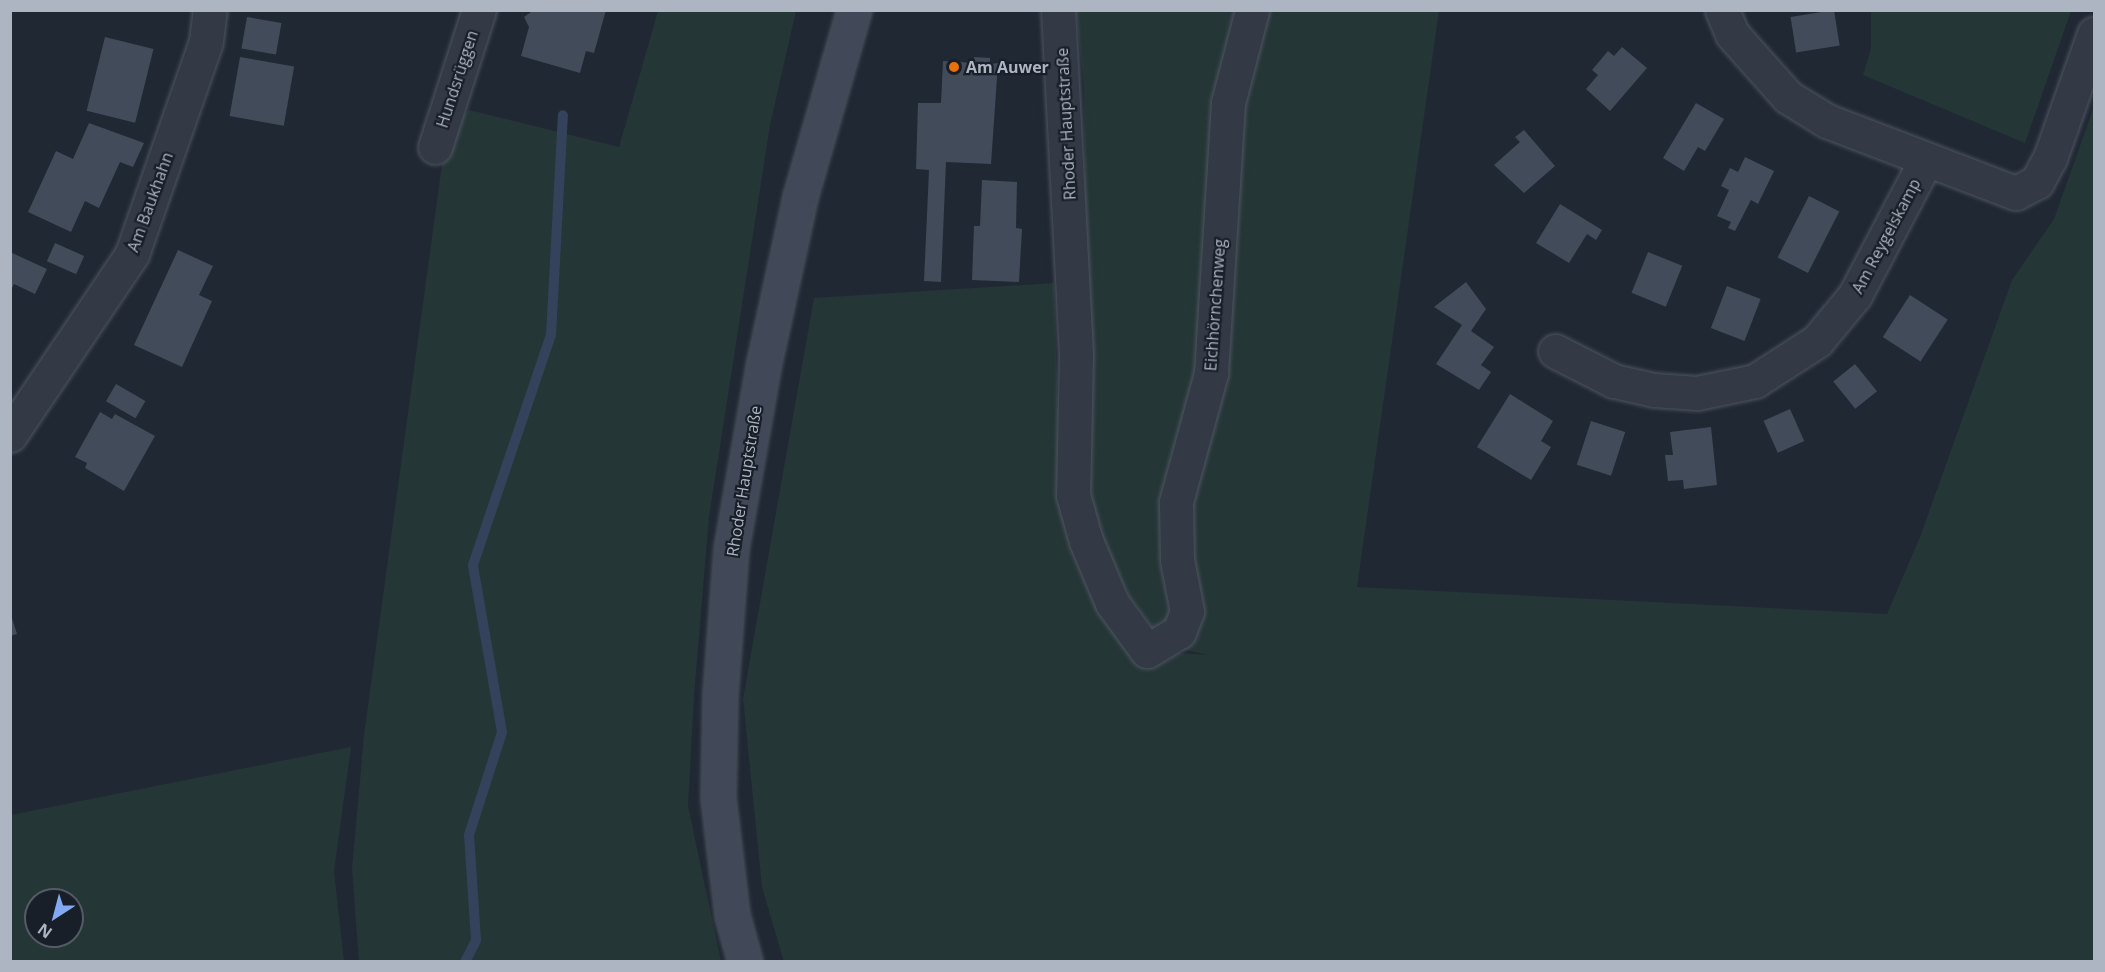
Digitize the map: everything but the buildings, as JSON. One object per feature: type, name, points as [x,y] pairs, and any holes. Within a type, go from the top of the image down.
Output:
[{"type":"main road","name":"Rhoder Hauptstraße","points":[[745,962],[732,915],[718,798],[720,695],[731,549],[763,366],[800,197],[855,10]]},
{"type":"street","name":"Am Baukhahn","points":[[10,435],[132,254],[206,41],[210,10]]},
{"type":"street","name":"Hundsrüggen","points":[[435,147],[478,10]]},
{"type":"street","name":"Rhoder Hauptstraße","points":[[1058,10],[1076,344],[1073,495],[1086,541],[1112,603],[1147,651]]},
{"type":"street","name":"Eichhörnchenweg","points":[[1147,651],[1179,632],[1187,611],[1177,560],[1176,502],[1211,373],[1228,103],[1252,10]]},
{"type":"street","name":"Am Reygelskamp","points":[[1722,10],[1732,34],[1788,97],[1827,121],[2016,193],[2037,182],[2050,158],[2094,34]]},
{"type":"street","name":"Am Reygelskamp","points":[[1555,351],[1614,381],[1654,390],[1697,393],[1755,381],[1817,341],[1855,295],[1926,160]]},
{"type":"shaded area","points":[[658,11],[796,11],[770,125],[709,517],[694,696],[688,806],[721,961],[359,962],[352,869],[364,735],[446,135],[469,110],[619,147]]},
{"type":"shaded area","points":[[1076,11],[1439,11],[1357,587],[1887,614],[1920,537],[2012,280],[2054,219],[2094,106],[2094,961],[784,962],[762,887],[743,699],[814,298],[1054,283],[1060,488],[1088,590],[1147,651],[1208,655],[1165,645],[1129,596],[1100,537],[1088,491],[1084,86]]},
{"type":"shaded area","points":[[1871,11],[2071,11],[2025,143],[1863,75],[1871,49]]},
{"type":"shaded area","points":[[351,747],[334,871],[344,961],[11,961],[11,815]]},
{"type":"waterway","points":[[465,962],[476,940],[469,835],[502,732],[473,565],[551,335],[563,115]]},
{"type":"place","name":"Am Auwer","points":[[954,67]]}]
